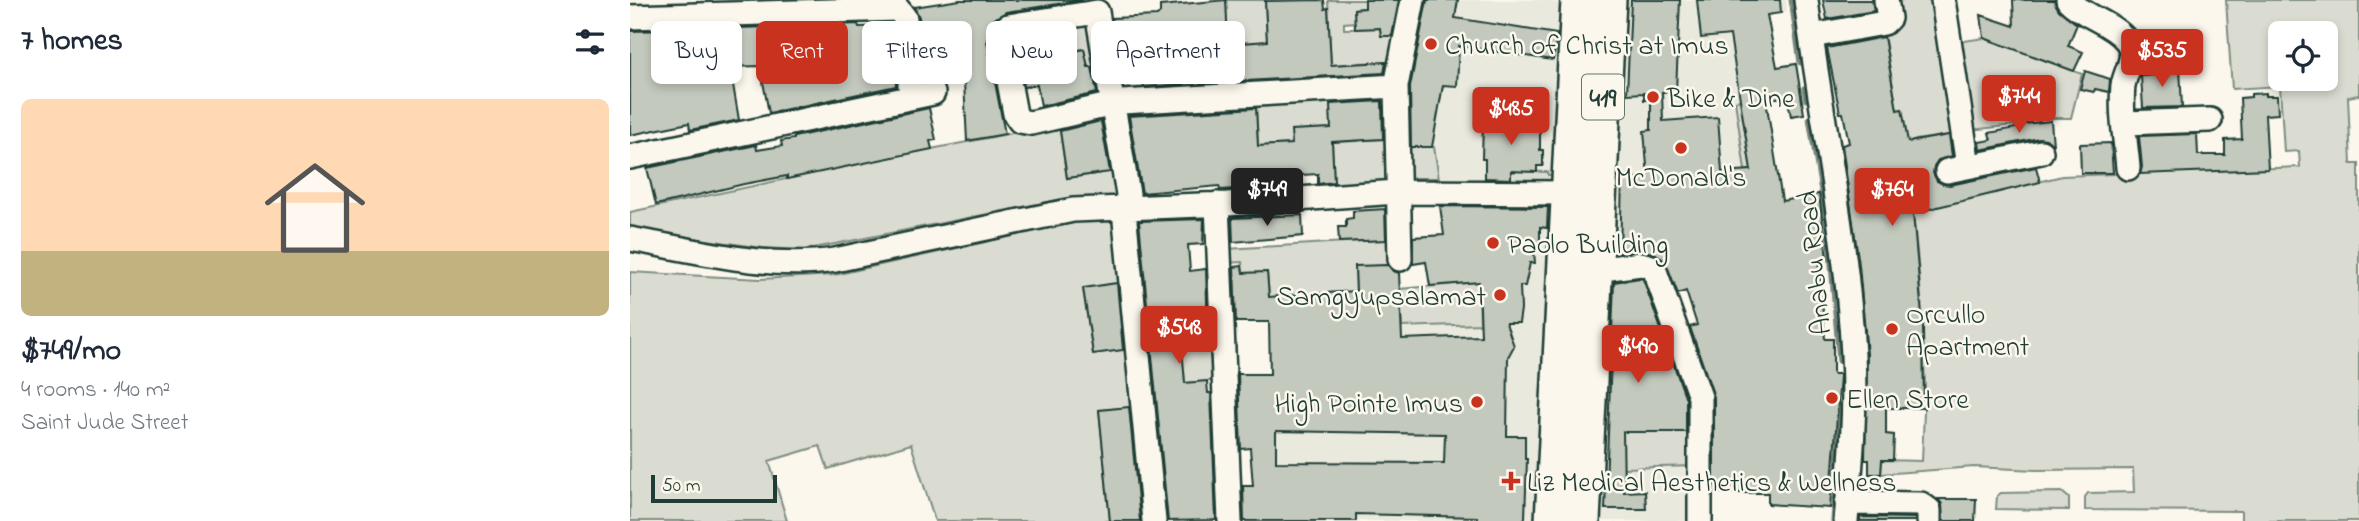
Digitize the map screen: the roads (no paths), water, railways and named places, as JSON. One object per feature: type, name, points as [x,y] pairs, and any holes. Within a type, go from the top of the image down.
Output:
[{"type":"highway","name":"419","points":[[1579,0],[1584,193],[1595,270],[1582,521]]},
{"type":"highway","name":"419","points":[[1553,521],[1584,193],[1608,0]]},
{"type":"street","points":[[1400,260],[1396,86],[1413,0]]},
{"type":"street","name":"Anabu Road","points":[[1806,0],[1836,190],[1852,334],[1853,418],[1847,512]]},
{"type":"street","points":[[1812,36],[1884,23],[1889,18],[1886,0]]},
{"type":"street","points":[[1944,0],[1957,168],[2041,152]]},
{"type":"street","points":[[2068,0],[2125,38],[2130,46],[2132,55],[2123,83],[2128,169]]},
{"type":"street","points":[[630,17],[908,6],[905,18],[922,95],[630,157]]},
{"type":"street","points":[[1154,521],[1125,221],[1128,194],[1114,105],[1102,6],[1009,26],[1003,30],[1001,38],[1015,114],[1020,121],[1031,123],[1114,105],[1122,102],[1396,86]]},
{"type":"street","points":[[2124,123],[2210,120]]},
{"type":"street","points":[[630,239],[760,261],[804,264],[835,260],[1062,212],[1397,192],[1584,193]]},
{"type":"street","points":[[1217,204],[1230,521]]},
{"type":"street","points":[[1595,270],[1647,264],[1655,271],[1700,397],[1700,521]]},
{"type":"street","points":[[1847,512],[1921,504],[1929,510],[1929,521]]},
{"type":"waterway","points":[[1791,0],[1800,63]]},
{"type":"waterway","points":[[1804,88],[1806,100]]},
{"type":"waterway","points":[[1809,118],[1829,240],[1839,361]]},
{"type":"waterway","points":[[1833,521],[1841,404]]},
{"type":"place","name":"Church of Christ at Imus","points":[[1431,44]]},
{"type":"place","name":"Bike & Dine","points":[[1653,97]]},
{"type":"place","name":"McDonald's","points":[[1681,148]]},
{"type":"place","name":"Paolo Building","points":[[1493,243]]},
{"type":"place","name":"Samgyupsalamat","points":[[1500,295]]},
{"type":"place","name":"Orcullo Apartment","points":[[1892,329]]},
{"type":"place","name":"Ellen Store","points":[[1832,398]]},
{"type":"place","name":"High Pointe Imus","points":[[1477,402]]},
{"type":"place","name":"Liz Medical Aesthetics & Wellness","points":[[1511,481]]}]
